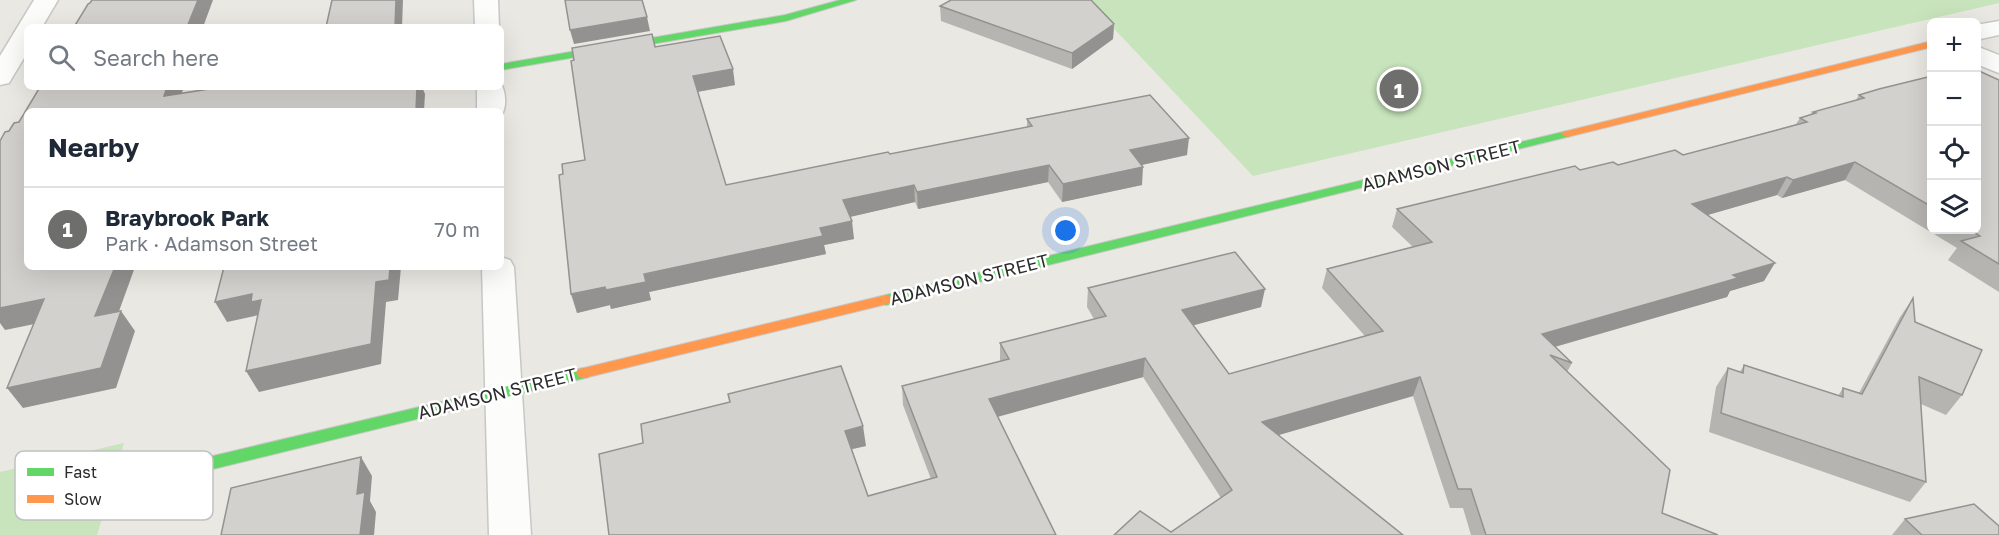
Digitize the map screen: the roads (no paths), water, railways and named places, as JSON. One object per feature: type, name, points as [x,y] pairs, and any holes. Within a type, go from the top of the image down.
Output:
[{"type":"street","points":[[32,24],[46,0]]},
{"type":"street","points":[[486,0],[487,24]]},
{"type":"street","points":[[504,66],[786,18],[850,0]]},
{"type":"street","points":[[1981,32],[1999,28]]},
{"type":"street","points":[[0,77],[24,37]]},
{"type":"street","name":"ADAMSON STREET","points":[[213,463],[1927,45]]},
{"type":"street","points":[[1981,56],[1999,65]]},
{"type":"street","points":[[490,90],[491,108]]},
{"type":"street","points":[[498,270],[510,535]]},
{"type":"place","name":"Braybrook Park","points":[[1399,89]]}]
